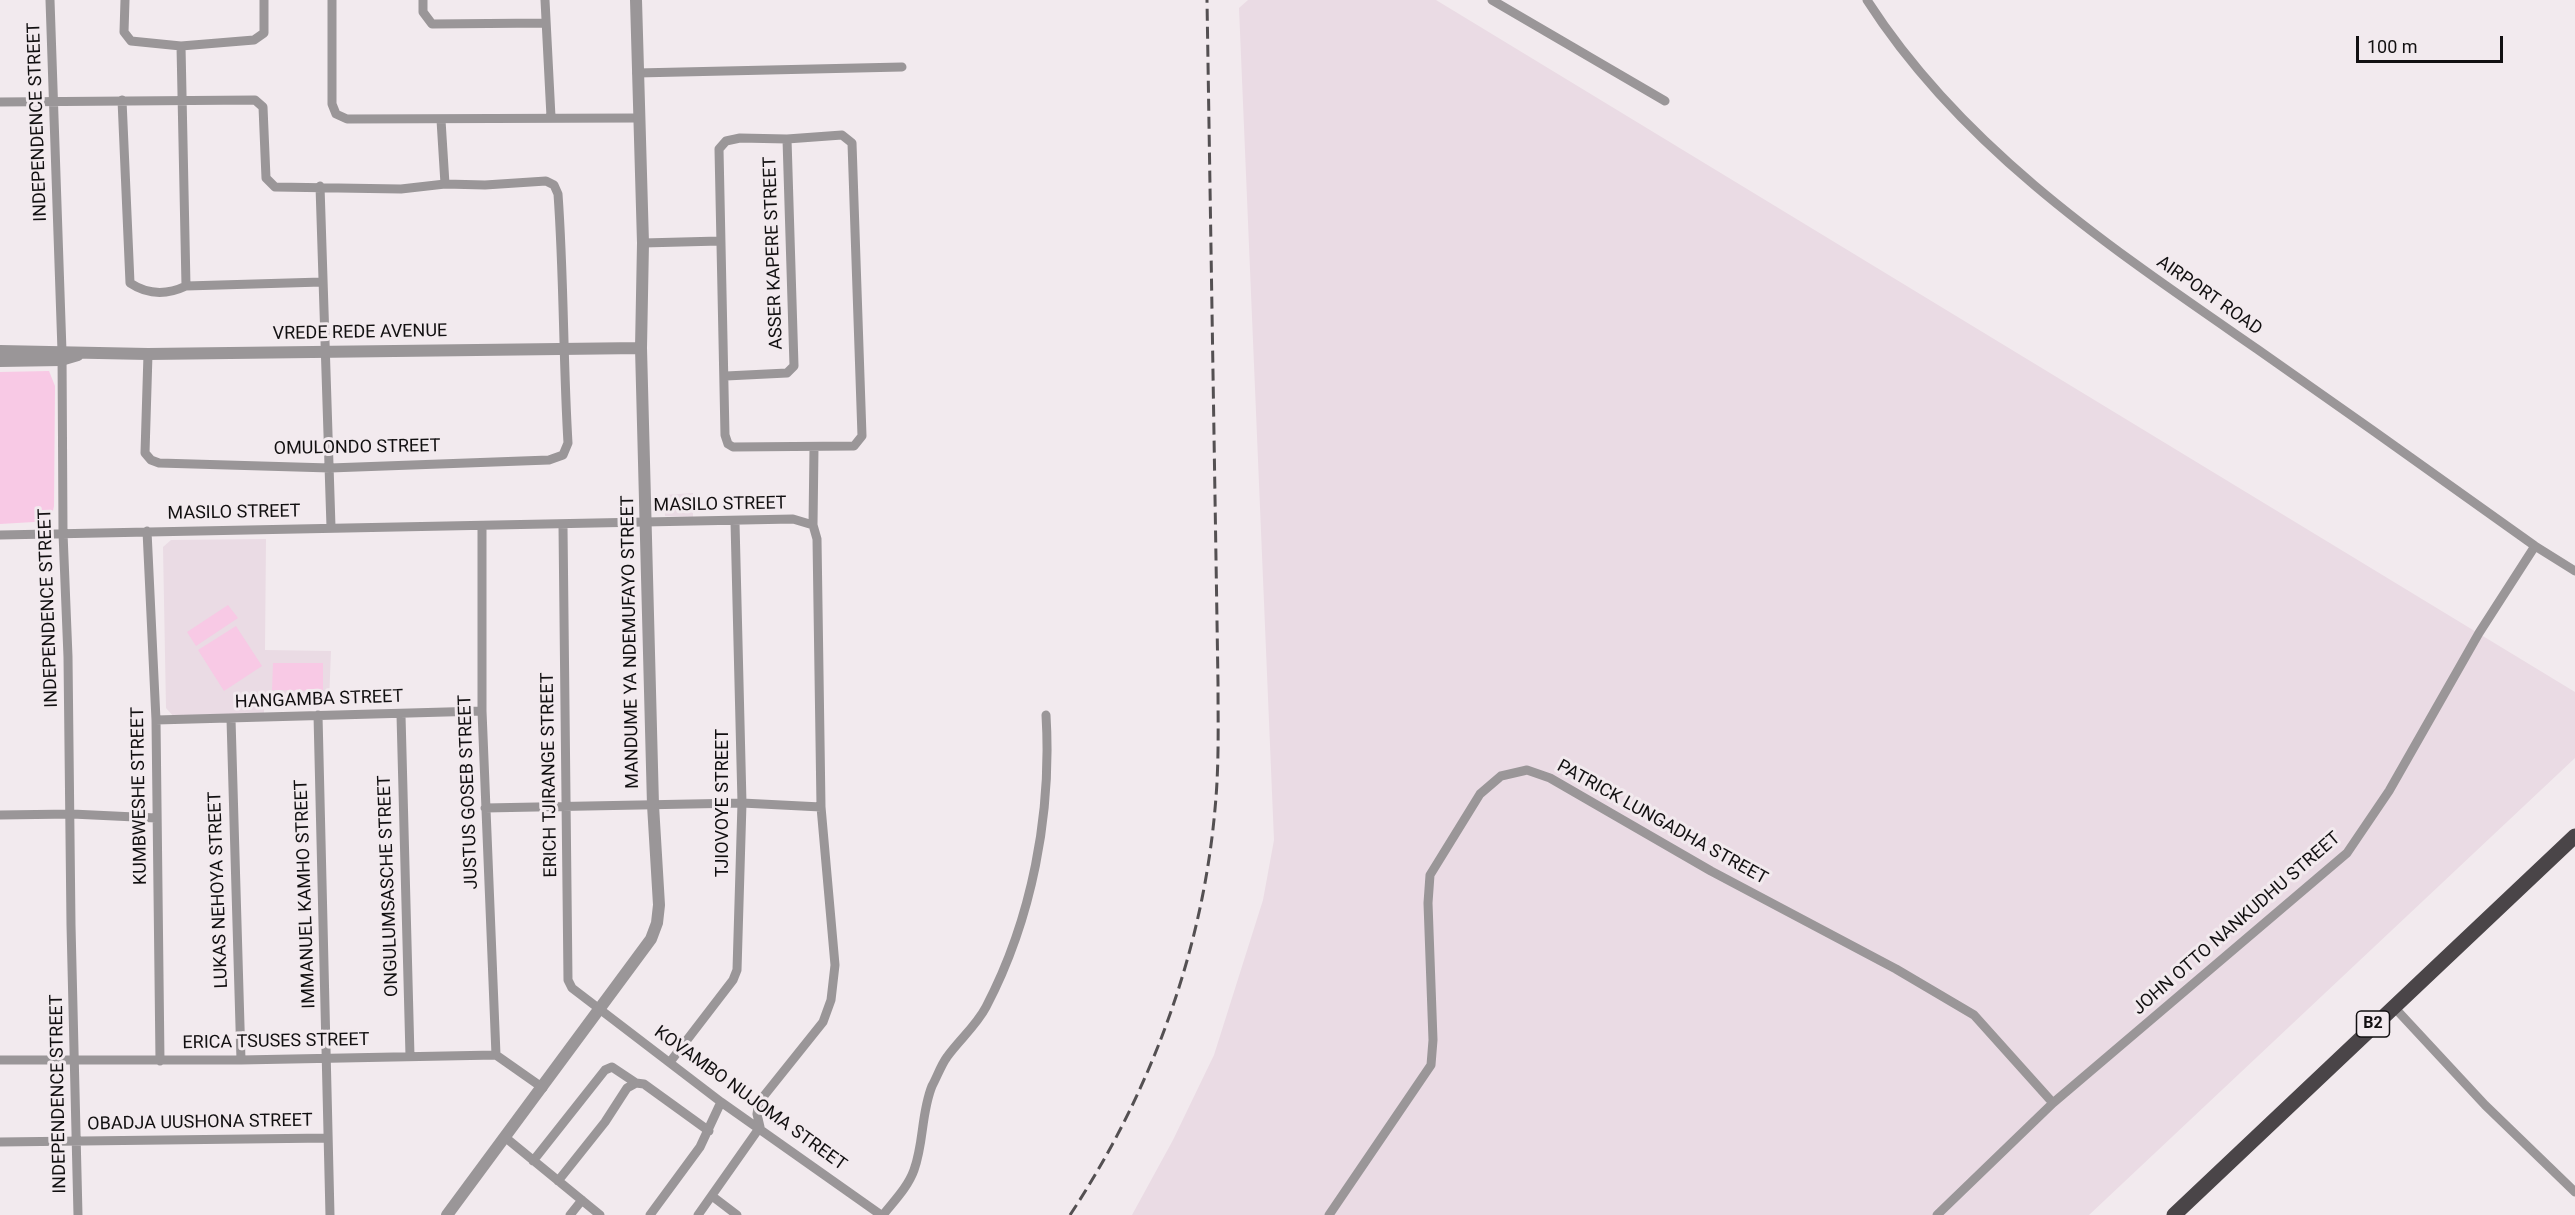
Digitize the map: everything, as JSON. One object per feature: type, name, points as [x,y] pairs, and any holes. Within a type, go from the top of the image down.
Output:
[{"type":"highway","name":"B2","points":[[2174,1215],[2575,836]]},
{"type":"street","name":"INDEPENDENCE STREET","points":[[50,0],[55,101],[63,533],[72,814],[71,925],[78,1215]]},
{"type":"street","points":[[125,0],[124,32],[131,41],[181,46],[254,40],[260,37],[264,33],[264,0]]},
{"type":"street","points":[[332,0],[332,104],[336,114],[347,119],[638,118]]},
{"type":"street","points":[[423,0],[423,12],[432,24],[545,23]]},
{"type":"street","points":[[545,0],[551,117]]},
{"type":"street","name":"MANDUME YA NDEMUFAYO STREET","points":[[447,1215],[651,939],[660,905],[653,805],[641,348],[643,243],[636,0]]},
{"type":"street","points":[[1492,0],[1665,101]]},
{"type":"street","name":"AIRPORT ROAD","points":[[1867,0],[1923,74],[1964,121],[2040,190],[2144,270],[2535,546],[2575,571]]},
{"type":"street","points":[[181,46],[186,286]]},
{"type":"street","points":[[637,73],[902,67]]},
{"type":"street","points":[[122,100],[130,284],[145,292],[175,291],[186,286],[322,282]]},
{"type":"street","points":[[0,102],[255,100],[263,107],[266,178],[274,187],[401,189],[445,184],[485,185],[546,181],[554,185],[558,194],[563,262],[562,348]]},
{"type":"street","points":[[441,120],[445,184]]},
{"type":"street","points":[[842,135],[852,142],[862,436],[854,446],[733,447],[728,444],[725,435],[726,376],[720,241],[719,148],[726,141],[740,138],[787,139],[842,135]]},
{"type":"street","name":"ASSER KAPERE STREET","points":[[726,376],[787,373],[794,366],[787,139]]},
{"type":"street","points":[[320,186],[331,528]]},
{"type":"street","points":[[643,243],[720,241]]},
{"type":"street","name":"OMULONDO STREET","points":[[148,354],[145,453],[151,460],[159,463],[330,468],[549,460],[563,455],[568,443],[562,348]]},
{"type":"street","name":"VREDE REDE AVENUE","points":[[0,361],[79,354],[641,348]]},
{"type":"street","name":"VREDE REDE AVENUE","points":[[0,351],[61,355]]},
{"type":"street","points":[[698,1215],[760,1127],[756,1114],[759,1102],[823,1022],[831,1000],[835,965],[821,807],[817,539],[813,525],[814,448]]},
{"type":"street","name":"MASILO STREET","points":[[0,535],[563,526],[793,519],[813,525]]},
{"type":"street","name":"TJIOVOYE STREET","points":[[670,1062],[733,980],[737,970],[742,803],[735,522]]},
{"type":"street","name":"ERICH TJIRANGE STREET","points":[[563,526],[568,806],[568,980],[572,988],[599,1009]]},
{"type":"street","name":"JUSTUS GOSEB STREET","points":[[482,527],[482,711],[496,1055]]},
{"type":"street","name":"KUMBWESHE STREET","points":[[147,531],[156,720],[160,1061]]},
{"type":"street","name":"JOHN OTTO NANKUDHU STREET","points":[[1937,1215],[2054,1103],[2347,853],[2388,791],[2479,633],[2535,546]]},
{"type":"street","name":"HANGAMBA STREET","points":[[156,720],[482,711]]},
{"type":"street","name":"IMMANUEL KAMHO STREET","points":[[318,715],[330,1215]]},
{"type":"street","name":"ONGULUMSASCHE STREET","points":[[401,715],[410,1056]]},
{"type":"street","points":[[882,1215],[914,1172],[924,1109],[932,1088],[945,1059],[984,1011],[1001,978],[1025,909],[1038,855],[1046,781],[1046,715]]},
{"type":"street","name":"LUKAS NEHOYA STREET","points":[[231,719],[241,1060]]},
{"type":"street","name":"PATRICK LUNGADHA STREET","points":[[1329,1215],[1431,1065],[1433,1040],[1428,903],[1430,875],[1480,794],[1501,776],[1527,770],[1550,778],[1711,871],[1896,969],[1974,1015],[2054,1103]]},
{"type":"street","points":[[485,808],[742,803],[821,807]]},
{"type":"street","points":[[0,815],[72,814],[156,818]]},
{"type":"street","points":[[2393,1006],[2485,1105],[2575,1192]]},
{"type":"street","name":"KOVAMBO NUJOMA STREET","points":[[599,1009],[721,1102],[760,1127],[882,1215]]},
{"type":"street","points":[[496,1055],[543,1088]]},
{"type":"street","name":"ERICA TSUSES STREET","points":[[0,1060],[160,1061],[496,1055]]},
{"type":"street","points":[[534,1161],[605,1070],[612,1067],[636,1083],[644,1084],[709,1131]]},
{"type":"street","points":[[558,1181],[627,1088],[636,1083]]},
{"type":"street","points":[[650,1215],[709,1131],[721,1102]]},
{"type":"street","name":"OBADJA UUSHONA STREET","points":[[0,1142],[328,1138]]},
{"type":"street","points":[[506,1138],[600,1215]]},
{"type":"street","points":[[712,1197],[737,1215]]},
{"type":"street","points":[[570,1215],[582,1200]]},
{"type":"shaded area","points":[[1248,0],[1436,0],[2575,692],[2575,758],[2089,1215],[1132,1215],[1173,1140],[1214,1055],[1263,900],[1274,840],[1239,8]]},
{"type":"shaded area","points":[[49,371],[55,386],[54,506],[51,521],[0,524],[0,372]]},
{"type":"shaded area","points":[[693,493],[693,517],[665,516],[664,495]]},
{"type":"shaded area","points":[[266,539],[265,650],[331,651],[329,702],[264,700],[264,714],[174,717],[166,708],[163,547],[171,540]]},
{"type":"shaded area","points":[[228,605],[238,618],[196,646],[187,632]]},
{"type":"shaded area","points":[[236,626],[262,666],[224,691],[198,650]]},
{"type":"shaded area","points":[[273,663],[323,663],[323,691],[272,690]]},
{"type":"railway","points":[[1070,1215],[1126,1118],[1170,1015],[1187,962],[1210,853],[1217,783],[1218,712],[1207,0]]}]
